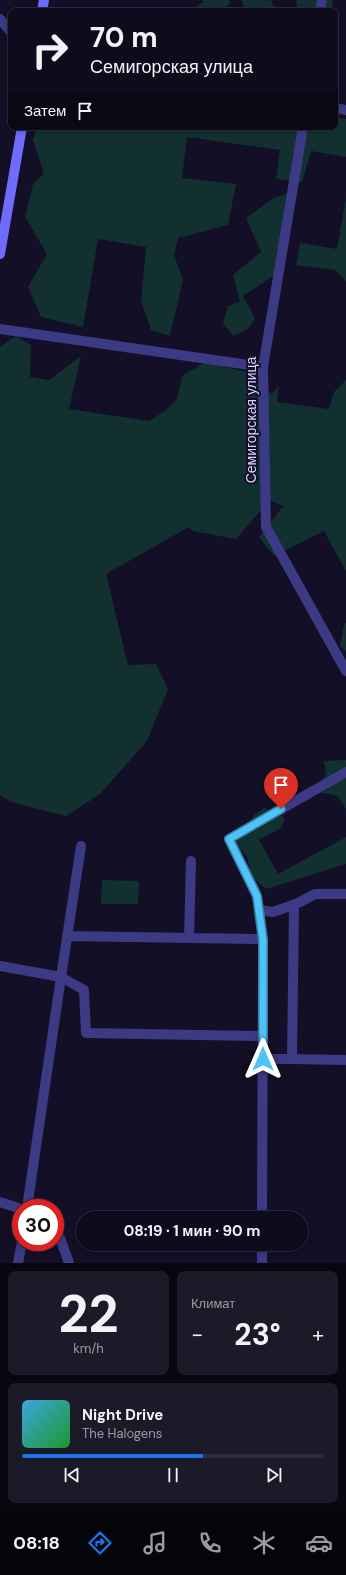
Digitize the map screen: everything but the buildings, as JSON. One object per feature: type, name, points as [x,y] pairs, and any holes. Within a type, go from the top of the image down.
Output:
[{"type":"main road","points":[[0,254],[21,130]]},
{"type":"street","points":[[0,19],[8,28]]},
{"type":"street","name":"Семигорская улица","points":[[302,130],[263,367],[266,527],[346,671]]},
{"type":"street","points":[[0,329],[263,367]]},
{"type":"street","points":[[262,1211],[262,939],[257,896],[229,839],[346,772]]},
{"type":"street","points":[[29,1199],[81,846]]},
{"type":"street","points":[[189,938],[191,861]]},
{"type":"street","points":[[259,910],[273,912],[294,905],[315,894],[346,894]]},
{"type":"street","points":[[292,1059],[294,905]]},
{"type":"street","points":[[67,936],[262,939]]},
{"type":"street","points":[[0,966],[61,977],[84,990],[86,1034],[263,1036]]},
{"type":"street","points":[[263,1059],[346,1060]]},
{"type":"street","points":[[0,1202],[12,1206]]},
{"type":"street","points":[[64,1249],[69,1263]]},
{"type":"street","points":[[18,1263],[20,1251]]},
{"type":"street","points":[[262,1251],[262,1263]]},
{"type":"green space","points":[[202,0],[229,0],[230,4],[224,8],[194,8],[203,2]]},
{"type":"green space","points":[[242,0],[271,0],[273,6],[280,8],[244,8]]},
{"type":"green space","points":[[296,0],[333,0],[332,8],[297,8]]},
{"type":"green space","points":[[338,118],[346,119],[346,157],[311,151],[302,182],[276,179],[280,150],[187,137],[182,178],[236,184],[228,225],[178,238],[174,255],[183,280],[170,336],[151,330],[141,301],[146,247],[98,239],[83,327],[41,317],[28,287],[47,254],[25,217],[33,184],[44,174],[33,140],[37,130],[338,130]]},
{"type":"green space","points":[[288,193],[275,275],[243,296],[255,318],[249,328],[233,336],[223,323],[228,306],[240,302],[233,275],[261,252],[246,218],[272,199]]},
{"type":"green space","points":[[346,198],[346,281],[335,270],[296,265],[300,243],[337,249]]},
{"type":"green space","points":[[16,336],[31,345],[30,377],[49,380],[81,356],[69,409],[149,421],[166,410],[177,399],[182,376],[205,362],[256,374],[259,390],[272,393],[279,386],[277,402],[329,409],[334,392],[346,380],[346,571],[324,531],[274,556],[259,537],[283,506],[270,500],[236,539],[193,531],[189,527],[106,574],[128,665],[156,664],[168,689],[147,741],[100,794],[66,816],[11,802],[0,795],[0,347]]},
{"type":"green space","points":[[346,623],[346,651],[340,647],[344,624]]},
{"type":"green space","points":[[346,760],[346,809],[338,796],[318,792],[326,772],[324,761]]},
{"type":"green space","points":[[264,808],[285,818],[281,828],[259,840],[278,874],[346,837],[346,864],[266,889],[251,876],[247,856],[234,842],[255,814]]},
{"type":"green space","points":[[102,880],[139,881],[138,904],[101,904]]},
{"type":"route","points":[[263,1059],[263,940],[257,896],[229,839],[281,809]]}]
